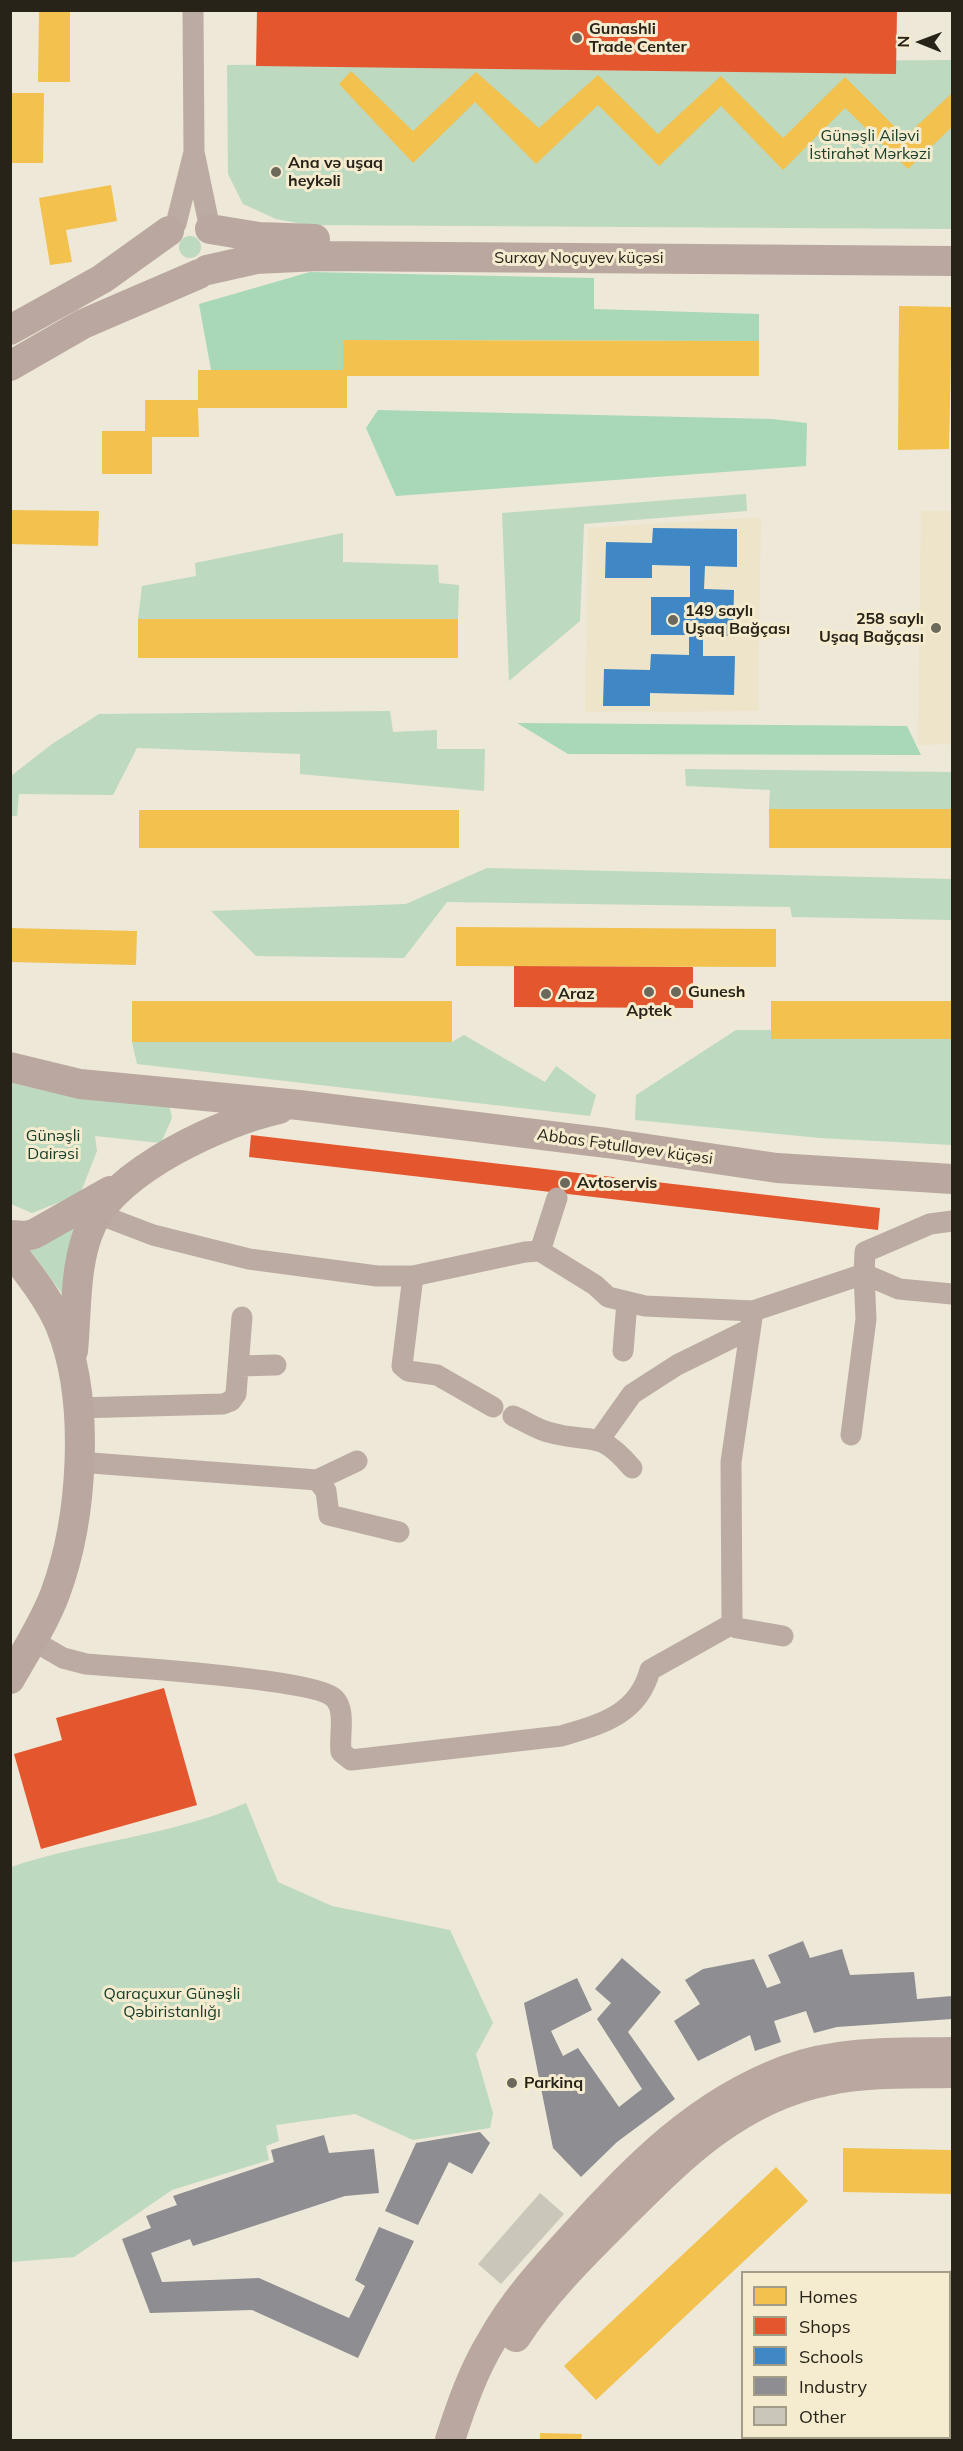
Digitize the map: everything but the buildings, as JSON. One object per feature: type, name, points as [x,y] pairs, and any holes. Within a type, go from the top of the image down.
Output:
[{"type":"main road","points":[[10,330],[102,279],[172,227],[194,220],[210,229],[218,246],[213,263],[203,272],[182,274],[168,263],[163,247],[172,227]]},
{"type":"main road","name":"Surxay Noçuyev küçəsi","points":[[210,229],[259,237],[319,239],[952,243]]},
{"type":"main road","name":"Surxay Noçuyev küçəsi","points":[[10,366],[83,324],[203,272],[256,259],[319,256],[952,261]]},
{"type":"main road","name":"Abbas Fətullayev küçəsi","points":[[10,1067],[80,1084],[299,1105],[607,1143],[777,1168],[952,1179]]},
{"type":"main road","points":[[169,1091],[188,1103],[191,1113],[188,1132],[175,1152]]},
{"type":"main road","points":[[10,1235],[34,1234],[214,1130],[250,1116],[299,1105]]},
{"type":"main road","points":[[71,1365],[81,1265],[86,1240],[98,1214],[112,1194],[132,1179]]},
{"type":"main road","points":[[10,1249],[49,1304],[60,1325],[71,1365],[77,1408],[78,1462],[74,1516],[66,1557],[55,1595],[10,1678]]},
{"type":"main road","points":[[471,2440],[491,2379],[522,2328],[621,2201],[649,2156],[697,2117],[725,2098],[787,2069],[830,2058],[863,2054],[952,2052]]},
{"type":"main road","points":[[450,2440],[475,2373],[506,2316],[532,2282],[621,2201],[658,2178],[695,2145],[732,2120],[765,2103],[826,2081],[881,2075],[952,2073]]},
{"type":"street","points":[[193,10],[194,152],[210,229]]},
{"type":"street","points":[[172,227],[194,152]]},
{"type":"street","points":[[540,1251],[557,1198]]},
{"type":"street","points":[[98,1214],[153,1235],[249,1259],[377,1276],[413,1276],[525,1252],[540,1251],[595,1285],[608,1297],[645,1306],[752,1320]]},
{"type":"street","points":[[851,1436],[866,1319],[865,1252],[930,1224],[952,1221]]},
{"type":"street","points":[[600,1439],[632,1394],[752,1320],[864,1274],[899,1289],[952,1294]]},
{"type":"street","points":[[413,1276],[402,1366],[408,1371],[437,1375],[493,1407]]},
{"type":"street","points":[[623,1351],[627,1302]]},
{"type":"street","points":[[77,1408],[223,1404],[231,1401],[236,1394],[240,1366],[242,1317]]},
{"type":"street","points":[[732,1624],[731,1462],[752,1320]]},
{"type":"street","points":[[240,1366],[276,1365]]},
{"type":"street","points":[[513,1416],[548,1432],[600,1439],[618,1450],[632,1468]]},
{"type":"street","points":[[78,1462],[317,1480],[357,1461]]},
{"type":"street","points":[[317,1480],[326,1491],[329,1515],[399,1532]]},
{"type":"street","points":[[732,1624],[737,1628],[783,1636]]},
{"type":"street","points":[[32,1640],[63,1658],[86,1664],[281,1682],[324,1692],[334,1696],[341,1707],[341,1752],[351,1760],[561,1736],[594,1726],[616,1718],[638,1695],[647,1681],[650,1670],[732,1624]]},
{"type":"shaded area","name":"258 saylı Uşaq Bağçası","points":[[921,511],[952,511],[952,744],[918,745]]},
{"type":"shaded area","name":"149 saylı Uşaq Bağçası","points":[[761,517],[758,711],[585,712],[588,528]]},
{"type":"green space","name":"Günəşli Ailəvi İstirahət Mərkəzi","points":[[952,60],[952,229],[308,225],[276,219],[243,204],[228,174],[227,65]]},
{"type":"green space","points":[[190,236],[198,239],[201,247],[198,255],[190,258],[182,255],[179,247],[182,239]]},
{"type":"green space","points":[[310,272],[594,278],[594,309],[759,314],[759,341],[343,340],[343,370],[211,370],[199,304]]},
{"type":"green space","points":[[378,410],[772,419],[807,423],[806,466],[396,496],[366,428]]},
{"type":"green space","points":[[746,494],[747,511],[584,524],[580,621],[509,681],[502,513]]},
{"type":"green space","points":[[343,533],[343,562],[438,565],[439,583],[459,585],[458,619],[138,619],[142,586],[196,576],[195,563]]},
{"type":"green space","points":[[390,711],[393,732],[437,730],[437,749],[485,749],[484,791],[300,774],[300,754],[137,748],[113,795],[19,794],[17,816],[11,816],[11,776],[52,744],[99,714]]},
{"type":"green space","points":[[517,723],[907,726],[921,755],[568,754]]},
{"type":"green space","points":[[685,769],[952,772],[952,809],[769,809],[770,790],[686,786]]},
{"type":"green space","points":[[487,868],[952,879],[952,920],[792,917],[790,907],[447,902],[404,958],[256,956],[211,911],[406,904]]},
{"type":"green space","points":[[736,1030],[771,1030],[772,1039],[952,1039],[952,1145],[820,1138],[635,1120],[636,1095]]},
{"type":"green space","points":[[464,1035],[545,1082],[556,1066],[596,1095],[590,1116],[137,1064],[132,1042],[452,1042]]},
{"type":"green space","name":"Günəşli Dairəsi","points":[[10,1082],[46,1091],[169,1104],[172,1118],[161,1143],[95,1136],[97,1151],[80,1194],[32,1213],[11,1204]]},
{"type":"green space","points":[[84,1215],[69,1303],[29,1249]]},
{"type":"green space","name":"Qaraçuxur Günəşli Qəbiristanlığı","points":[[246,1803],[278,1882],[332,1906],[450,1930],[493,2023],[476,2054],[493,2113],[490,2128],[413,2140],[355,2114],[276,2125],[279,2141],[266,2146],[269,2160],[172,2190],[74,2257],[11,2262],[11,1867],[189,1823]]},
{"type":"place","name":"Gunashli Trade Center","points":[[577,38]]},
{"type":"place","name":"Ana və uşaq heykəli","points":[[276,172]]},
{"type":"place","name":"149 saylı Uşaq Bağçası","points":[[673,620]]},
{"type":"place","name":"258 saylı Uşaq Bağçası","points":[[936,628]]},
{"type":"place","name":"Aptek","points":[[649,992]]},
{"type":"place","name":"Gunesh","points":[[676,992]]},
{"type":"place","name":"Araz","points":[[546,994]]},
{"type":"place","name":"Avtoservis","points":[[565,1183]]},
{"type":"place","name":"Parkinq","points":[[512,2083]]}]
